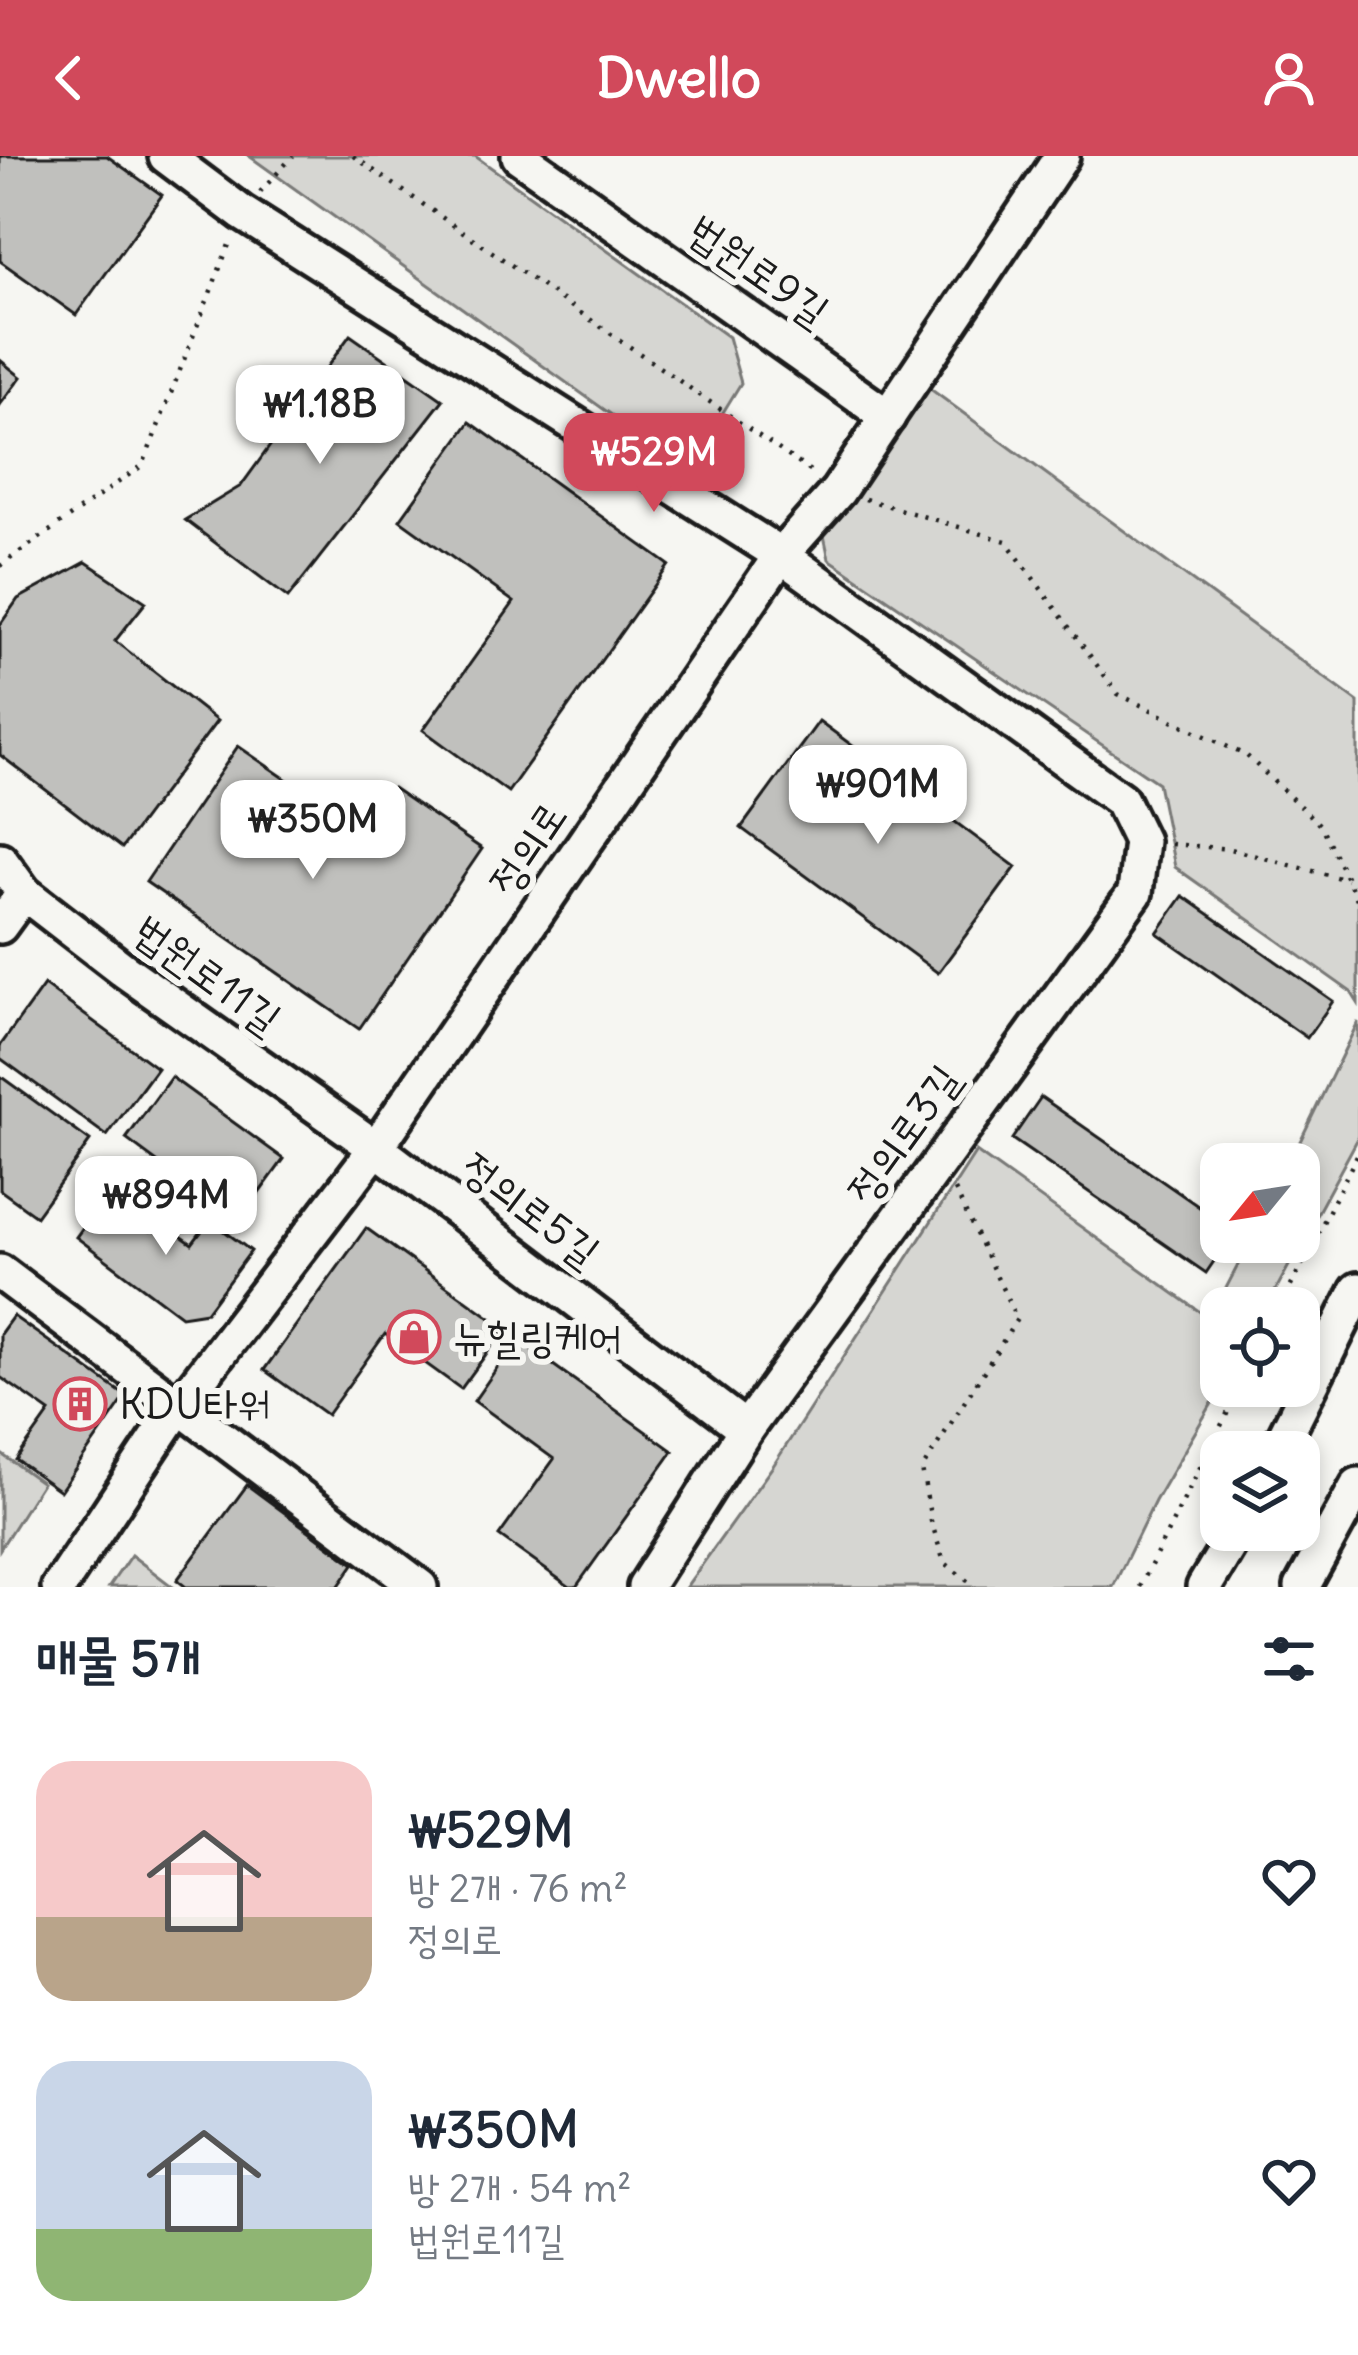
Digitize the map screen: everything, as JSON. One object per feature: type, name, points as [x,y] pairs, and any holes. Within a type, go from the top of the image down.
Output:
[{"type":"street","points":[[166,156],[242,212],[781,555],[1121,800],[1142,841]]},
{"type":"street","name":"법원로9길","points":[[519,156],[888,417]]},
{"type":"street","name":"정의로","points":[[59,1587],[178,1408],[376,1148],[781,555],[838,491],[1063,156]]},
{"type":"street","name":"정의로3길","points":[[645,1587],[746,1430],[1135,893],[1142,841]]},
{"type":"street","name":"법원로11길","points":[[0,860],[24,893],[125,971],[376,1148]]},
{"type":"street","points":[[0,926],[24,893]]},
{"type":"street","name":"정의로5길","points":[[376,1148],[746,1430]]},
{"type":"street","points":[[0,1272],[420,1587]]},
{"type":"street","points":[[1288,1431],[1358,1290]]},
{"type":"street","points":[[1302,1587],[1358,1485]]},
{"type":"street","points":[[1204,1587],[1225,1551]]},
{"type":"path","points":[[0,566],[142,465],[242,212],[293,156]]},
{"type":"path","points":[[353,156],[838,491],[1006,541],[1118,694],[1247,757],[1321,826],[1358,901]]},
{"type":"path","points":[[1142,841],[1230,849],[1349,880]]},
{"type":"path","points":[[1291,1287],[1358,1153]]},
{"type":"path","points":[[939,1159],[1017,1318],[922,1469],[944,1562],[975,1587]]},
{"type":"path","points":[[1140,1587],[1230,1407]]},
{"type":"shaded area","points":[[249,156],[475,156],[728,337],[741,383],[709,435],[651,443]]},
{"type":"shaded area","points":[[918,380],[1358,702],[1358,1003],[1351,992],[1175,867],[1158,783],[829,559],[820,516]]},
{"type":"shaded area","points":[[1358,1022],[1358,1138],[1320,1208],[1320,1143],[1299,1143]]},
{"type":"shaded area","points":[[976,1152],[1200,1312],[1200,1407],[1210,1407],[1155,1501],[1113,1587],[686,1587],[773,1466]]},
{"type":"shaded area","points":[[1239,1263],[1290,1263],[1277,1287],[1227,1287]]},
{"type":"shaded area","points":[[0,1453],[42,1483],[0,1549]]},
{"type":"shaded area","points":[[131,1555],[173,1587],[109,1587]]},
{"type":"building","points":[[0,156],[107,156],[162,195],[76,315],[0,261]]},
{"type":"building","points":[[350,335],[443,400],[288,598],[185,520],[241,486]]},
{"type":"building","points":[[0,360],[21,377],[0,405]]},
{"type":"building","points":[[470,422],[669,565],[508,792],[423,730],[514,602],[400,520]]},
{"type":"building","points":[[86,562],[146,602],[115,641],[217,721],[122,848],[0,755],[0,625],[18,599]]},
{"type":"building","points":[[819,721],[1016,867],[938,973],[741,828]]},
{"type":"building","points":[[238,746],[363,832],[393,788],[482,849],[359,1029],[146,882]]},
{"type":"building","points":[[1183,896],[1333,1001],[1307,1038],[1157,933]]},
{"type":"building","points":[[44,985],[157,1068],[107,1136],[0,1058],[0,1046]]},
{"type":"building","points":[[0,1076],[90,1141],[36,1216],[0,1190]]},
{"type":"building","points":[[171,1077],[284,1159],[238,1222],[126,1139]]},
{"type":"building","points":[[1041,1097],[1200,1207],[1200,1263],[1213,1263],[1206,1273],[1012,1139]]},
{"type":"building","points":[[105,1197],[150,1231],[159,1220],[192,1244],[210,1220],[251,1251],[206,1312],[181,1316],[76,1237]]},
{"type":"building","points":[[366,1228],[505,1328],[461,1389],[385,1334],[327,1415],[264,1370]]},
{"type":"building","name":"KDU타워","points":[[13,1316],[126,1396],[60,1491],[16,1460],[50,1412],[0,1377],[0,1334]]},
{"type":"building","points":[[517,1339],[673,1451],[576,1587],[499,1536],[554,1459],[474,1401]]},
{"type":"building","points":[[247,1485],[354,1564],[338,1587],[186,1587],[177,1580]]},
{"type":"place","name":"뉴힐링케어","points":[[414,1337]]},
{"type":"place","name":"KDU타워","points":[[80,1404]]}]
